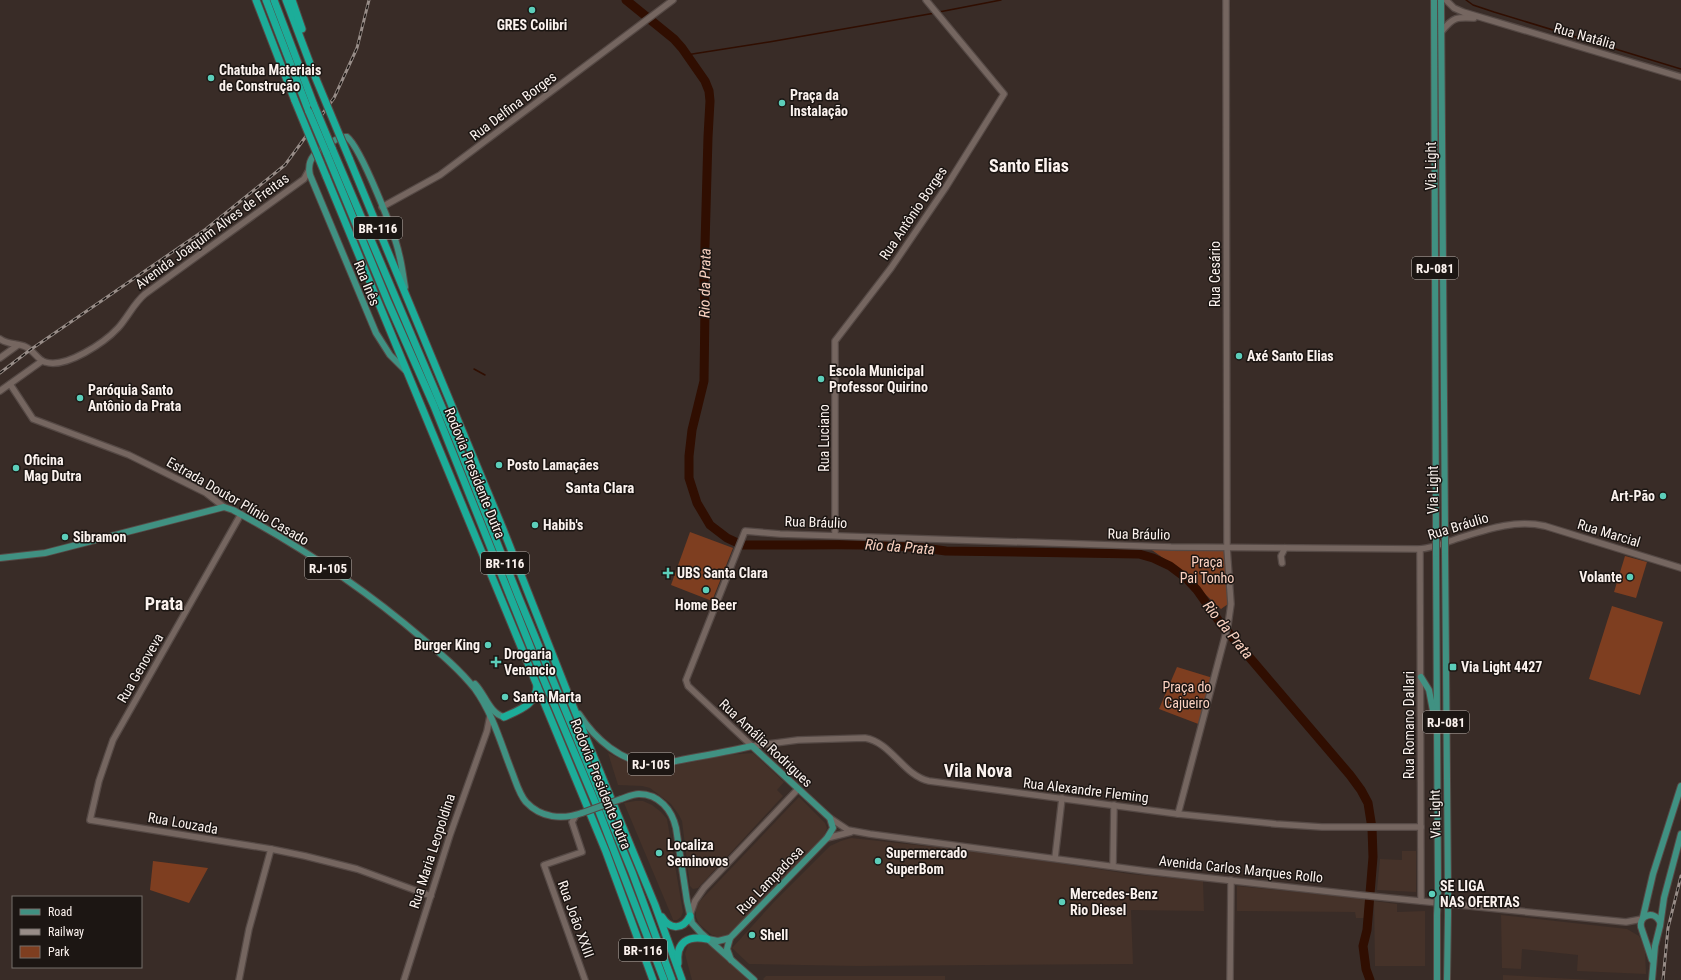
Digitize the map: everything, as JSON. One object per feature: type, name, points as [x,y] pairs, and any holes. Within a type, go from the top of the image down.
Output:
[{"type":"highway","name":"BR-116","points":[[256,0],[295,101],[608,859],[653,980]]},
{"type":"highway","name":"Rodovia Presidente Dutra","points":[[266,0],[310,112],[329,150],[459,447],[519,598],[632,872],[672,980]]},
{"type":"highway","name":"Rodovia Presidente Dutra","points":[[274,0],[314,105],[329,150],[388,302],[434,406],[540,671],[598,809],[664,980]]},
{"type":"highway","name":"BR-116","points":[[286,0],[314,74],[500,522],[572,704],[655,905],[682,980]]},
{"type":"highway","points":[[292,0],[300,24],[304,47]]},
{"type":"highway","points":[[504,717],[531,702],[536,696],[537,686]]},
{"type":"highway","points":[[655,905],[663,920],[672,927],[681,926],[690,916]]},
{"type":"highway","points":[[679,971],[678,952],[685,941],[694,937],[707,939]]},
{"type":"main road","name":"Via Light","points":[[1434,0],[1438,891],[1436,980]]},
{"type":"main road","name":"Via Light","points":[[1442,0],[1448,892],[1447,980]]},
{"type":"main road","name":"Avenida Joaquim Alves de Freitas","points":[[309,170],[311,160],[316,152],[338,138],[347,137],[355,145],[363,160],[382,207]]},
{"type":"main road","name":"Rua Inês","points":[[309,170],[376,333],[390,355],[408,374]]},
{"type":"main road","points":[[382,207],[399,252],[406,297]]},
{"type":"main road","points":[[0,558],[45,553],[224,507]]},
{"type":"main road","name":"Estrada Doutor Plínio Casado","points":[[224,507],[241,514],[292,544],[376,601],[410,628],[464,676]]},
{"type":"main road","name":"RJ-105","points":[[464,676],[482,700],[490,716],[520,792],[528,803],[538,811],[549,816],[560,817],[579,814],[635,795],[645,795],[660,801],[671,813],[676,828],[690,916],[694,925],[707,939],[754,980]]},
{"type":"main road","name":"RJ-105","points":[[464,676],[481,690],[495,713],[504,717]]},
{"type":"main road","points":[[1420,676],[1426,683],[1429,690],[1437,730]]},
{"type":"main road","name":"Rua Alexandre Fleming","points":[[572,704],[586,726],[601,741],[621,754],[644,763],[660,764],[752,746]]},
{"type":"main road","points":[[496,729],[504,717]]},
{"type":"main road","name":"Rua Amália Rodrigues","points":[[752,746],[830,818]]},
{"type":"main road","points":[[1653,963],[1640,924],[1681,786]]},
{"type":"main road","points":[[827,838],[832,830],[830,818]]},
{"type":"main road","points":[[1652,980],[1658,931],[1669,875],[1681,834]]},
{"type":"main road","name":"Rua Lampadosa","points":[[730,938],[827,838]]},
{"type":"main road","points":[[1643,918],[1648,915],[1653,915],[1657,917],[1660,922]]},
{"type":"main road","points":[[1642,930],[1650,935],[1658,931]]},
{"type":"main road","points":[[707,939],[718,941],[730,938],[727,949],[731,960]]},
{"type":"street","name":"Rua Delfina Borges","points":[[382,207],[440,176],[673,0]]},
{"type":"street","name":"Rua Antônio Borges","points":[[835,341],[895,262],[946,187],[1004,94],[926,0]]},
{"type":"street","name":"Rua Cesário","points":[[1178,814],[1225,638],[1231,604],[1227,548],[1226,0]]},
{"type":"street","name":"Rua Natália","points":[[1446,0],[1456,10],[1681,77]]},
{"type":"street","name":"Rua Natália","points":[[1442,31],[1451,21],[1456,18],[1482,18]]},
{"type":"street","name":"Avenida Joaquim Alves de Freitas","points":[[42,361],[53,364],[65,361],[107,338],[121,325],[137,301],[145,294],[304,179],[309,170]]},
{"type":"street","name":"Avenida Joaquim Alves de Freitas","points":[[304,179],[309,178],[313,181]]},
{"type":"street","points":[[0,339],[28,348],[42,361],[0,391]]},
{"type":"street","name":"Rua Luciano","points":[[835,341],[835,535]]},
{"type":"street","points":[[0,358],[18,344]]},
{"type":"street","name":"Estrada Doutor Plínio Casado","points":[[10,384],[33,419],[102,444],[141,461],[206,493],[224,507]]},
{"type":"street","name":"Rua Genoveva","points":[[90,820],[99,781],[113,740],[241,514]]},
{"type":"street","name":"Rua Bráulio","points":[[687,684],[687,678],[745,531],[780,534],[985,542],[1227,548],[1420,548],[1437,546],[1496,527],[1530,523]]},
{"type":"street","name":"Rua Marcial","points":[[1530,523],[1546,526],[1681,568]]},
{"type":"street","points":[[1282,563],[1281,556],[1285,548]]},
{"type":"street","name":"Rua Romano Dallari","points":[[1420,548],[1421,901]]},
{"type":"street","name":"Rua Amália Rodrigues","points":[[687,684],[752,746]]},
{"type":"street","name":"Rua Maria Leopoldina","points":[[404,980],[430,896],[487,732],[490,716]]},
{"type":"street","points":[[487,732],[491,729],[496,729]]},
{"type":"street","name":"Rua Alexandre Fleming","points":[[752,746],[798,740],[868,738],[878,743],[924,780],[1178,814],[1290,825],[1421,827]]},
{"type":"street","points":[[690,916],[695,901],[704,888],[798,789]]},
{"type":"street","points":[[1055,858],[1062,798]]},
{"type":"street","points":[[1113,866],[1114,805]]},
{"type":"street","name":"Rua João XXIII","points":[[579,814],[572,822],[582,852],[544,866],[585,980]]},
{"type":"street","name":"Avenida Carlos Marques Rollo","points":[[830,818],[853,832]]},
{"type":"street","name":"Rua Louzada","points":[[90,820],[271,849],[357,869],[430,896]]},
{"type":"street","name":"Avenida Carlos Marques Rollo","points":[[827,838],[840,833],[853,832],[1113,866],[1360,895],[1626,922],[1643,918]]},
{"type":"street","points":[[239,980],[249,929],[271,849]]},
{"type":"street","points":[[1230,980],[1231,880]]},
{"type":"street","name":"Avenida Carlos Marques Rollo","points":[[1626,922],[1642,930]]},
{"type":"shaded area","points":[[608,753],[637,767],[652,770],[728,755],[753,753],[784,782],[777,790],[783,796],[698,888],[693,889],[690,886],[682,821],[679,815],[671,804],[650,788],[642,786],[618,785]]},
{"type":"shaded area","points":[[799,797],[825,823],[827,828],[824,836],[732,932],[727,936],[720,937],[712,935],[699,924],[696,917],[696,909],[699,902]]},
{"type":"shaded area","name":"Localiza Seminovos","points":[[643,801],[652,805],[667,819],[683,912],[681,917],[677,920],[673,920],[624,803]]},
{"type":"shaded area","points":[[851,838],[992,853],[1130,874],[1203,881],[1204,911],[1131,910],[1133,964],[858,966],[749,964],[732,948],[773,903],[830,846]]},
{"type":"shaded area","points":[[1402,851],[1416,851],[1416,892],[1377,890],[1380,859],[1402,860]]},
{"type":"shaded area","points":[[1237,886],[1366,899],[1364,918],[1356,918],[1355,912],[1237,911]]},
{"type":"shaded area","points":[[1374,901],[1397,904],[1397,912],[1425,911],[1425,966],[1375,966]]},
{"type":"shaded area","points":[[1501,915],[1627,929],[1639,936],[1645,948],[1646,974],[1577,971],[1578,955],[1522,949],[1521,969],[1502,968]]},
{"type":"shaded area","points":[[696,941],[705,942],[711,946],[748,980],[692,980],[685,954],[688,945]]},
{"type":"shaded area","points":[[1503,975],[1592,980],[1503,980]]},
{"type":"shaded area","points":[[766,976],[945,976],[945,980],[764,980],[763,979]]},
{"type":"green space","points":[[690,532],[733,548],[712,601],[671,585]]},
{"type":"green space","name":"Praça Pai Tonho","points":[[1149,548],[1225,551],[1228,604],[1221,609],[1176,567]]},
{"type":"green space","name":"Volante","points":[[1625,556],[1647,562],[1636,598],[1614,592]]},
{"type":"green space","points":[[1612,606],[1663,622],[1640,695],[1589,679]]},
{"type":"green space","name":"Praça do Cajueiro","points":[[1177,667],[1213,678],[1201,725],[1159,709]]},
{"type":"green space","points":[[153,861],[208,868],[189,903],[150,890]]},
{"type":"waterway","name":"Rio da Prata","points":[[626,0],[674,39],[705,81],[709,91],[710,101],[704,281],[704,381],[692,430],[689,456],[689,478],[697,503],[710,525],[727,538],[742,545],[870,545],[946,551],[1139,554],[1153,558],[1170,566],[1186,578],[1197,590],[1221,624],[1350,775],[1368,803],[1372,828],[1373,857],[1367,930],[1363,946],[1366,969],[1370,980]]},
{"type":"waterway","points":[[939,12],[1001,0]]},
{"type":"waterway","points":[[1466,0],[1473,5],[1494,12],[1681,69]]},
{"type":"waterway","points":[[686,55],[935,13]]},
{"type":"waterway","points":[[474,369],[485,375]]},
{"type":"railway","points":[[0,373],[30,350],[206,229],[285,165],[334,98],[357,48],[369,0]]},
{"type":"railway","points":[[1663,980],[1668,928],[1681,876]]},
{"type":"place","name":"GRES Colibri","points":[[532,10]]},
{"type":"place","name":"Chatuba Materiais de Construção","points":[[211,78]]},
{"type":"place","name":"Praça da Instalação","points":[[782,103]]},
{"type":"place","name":"Axé Santo Elias","points":[[1239,356]]},
{"type":"place","name":"Escola Municipal Professor Quirino","points":[[821,379]]},
{"type":"place","name":"Paróquia Santo Antônio da Prata","points":[[80,398]]},
{"type":"place","name":"Posto Lamaçães","points":[[499,465]]},
{"type":"place","name":"Oficina Mag Dutra","points":[[16,468]]},
{"type":"place","name":"Art-Pão","points":[[1663,496]]},
{"type":"place","name":"Habib's","points":[[535,525]]},
{"type":"place","name":"Sibramon","points":[[65,537]]},
{"type":"place","name":"UBS Santa Clara","points":[[668,573]]},
{"type":"place","name":"Volante","points":[[1630,577]]},
{"type":"place","name":"Home Beer","points":[[706,590]]},
{"type":"place","name":"Burger King","points":[[488,645]]},
{"type":"place","name":"Drogaria Venancio","points":[[496,662]]},
{"type":"place","name":"Via Light 4427","points":[[1453,667]]},
{"type":"place","name":"Santa Marta","points":[[505,697]]},
{"type":"place","name":"Localiza Seminovos","points":[[659,853]]},
{"type":"place","name":"Supermercado SuperBom","points":[[878,861]]},
{"type":"place","name":"SE LIGA NAS OFERTAS","points":[[1432,894]]},
{"type":"place","name":"Mercedes-Benz Rio Diesel","points":[[1062,902]]},
{"type":"place","name":"Shell","points":[[752,935]]},
{"type":"district","name":"Santo Elias","points":[[1029,166]]},
{"type":"district","name":"Santa Clara","points":[[600,488]]},
{"type":"district","name":"Prata","points":[[164,604]]},
{"type":"district","name":"Vila Nova","points":[[978,771]]}]
